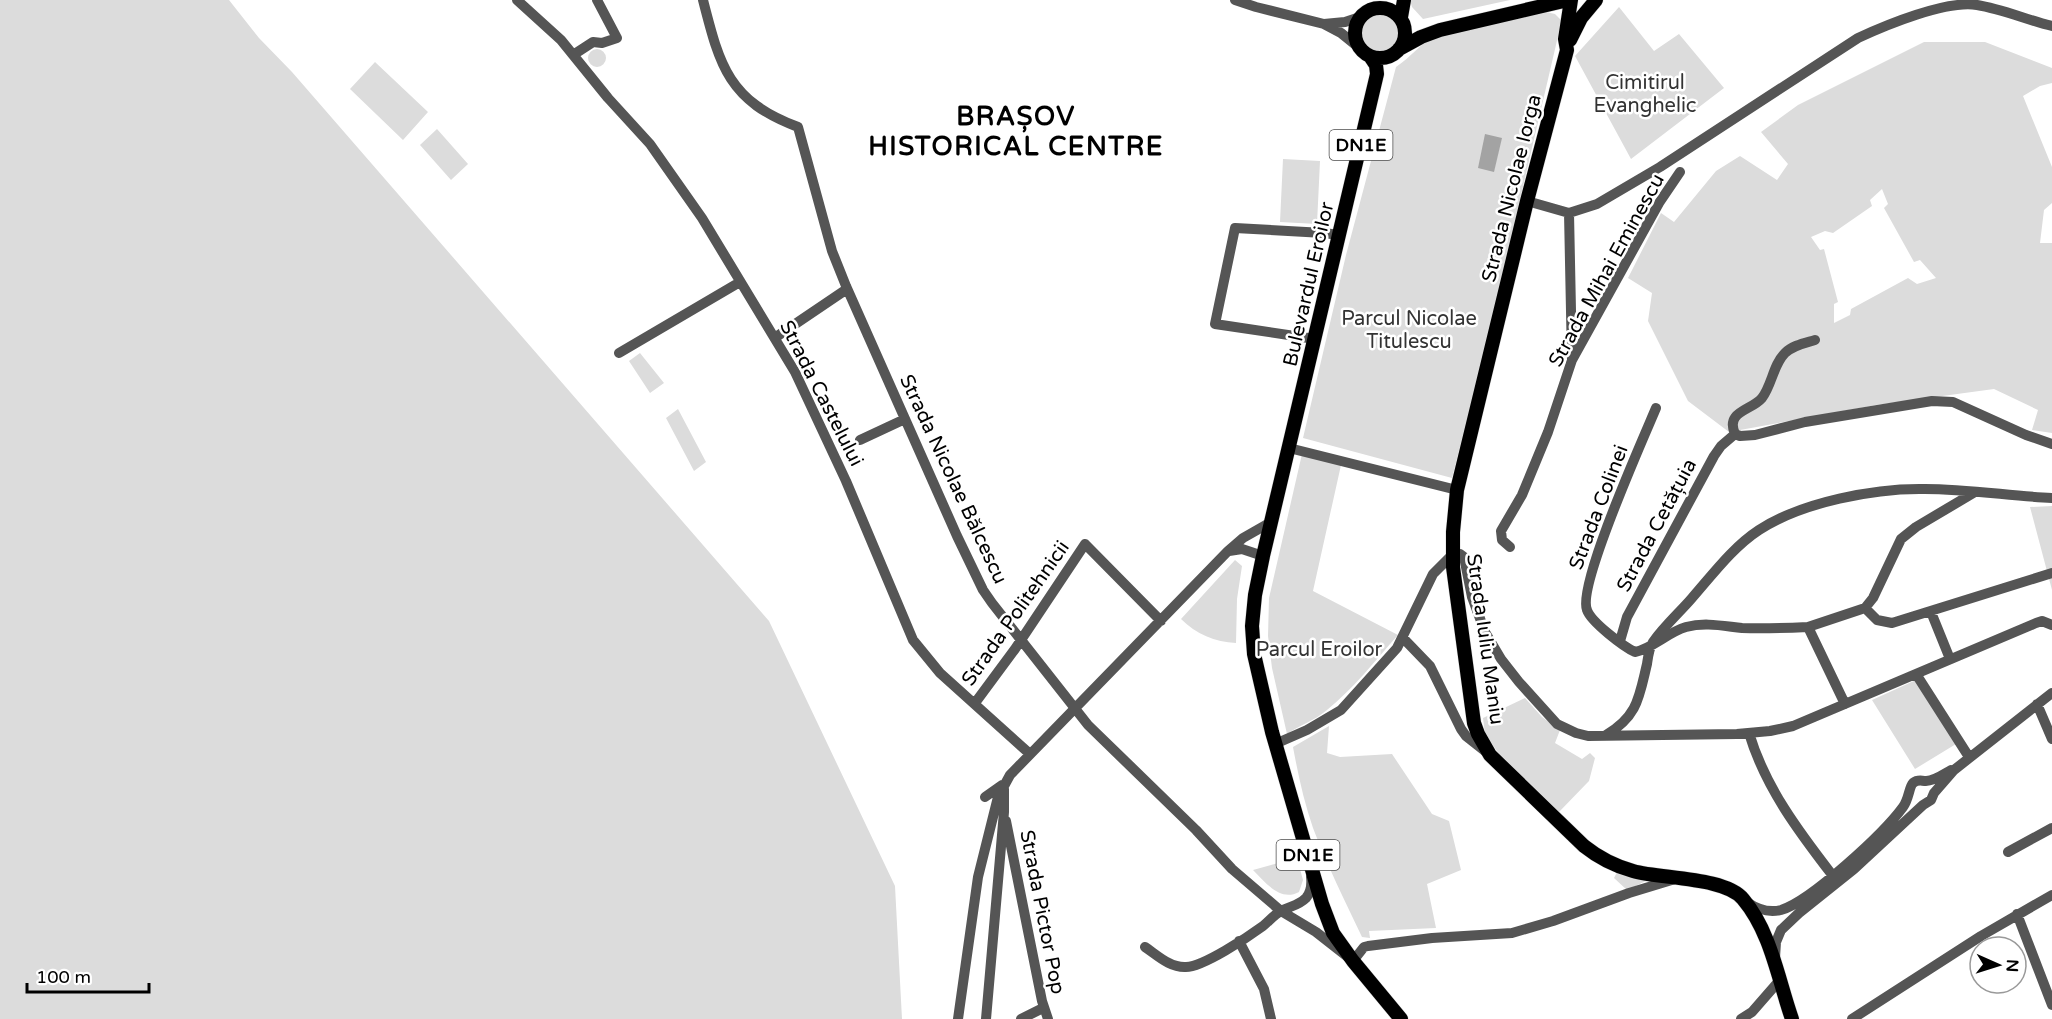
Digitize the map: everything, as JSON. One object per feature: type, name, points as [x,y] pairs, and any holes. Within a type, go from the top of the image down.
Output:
[{"type":"main road","points":[[1399,49],[1405,36],[1402,20],[1404,0]]},
{"type":"main road","points":[[1366,53],[1386,57],[1421,37],[1440,30],[1570,0]]},
{"type":"main road","name":"Strada Nicolae Iorga","points":[[1456,490],[1527,201],[1567,50],[1570,0]]},
{"type":"main road","points":[[1567,50],[1576,27],[1596,0]]},
{"type":"main road","points":[[1360,17],[1366,11],[1384,4],[1402,20],[1424,30],[1440,30]]},
{"type":"main road","name":"DN1E","points":[[1360,17],[1355,30],[1357,44],[1366,53]]},
{"type":"main road","name":"Bulevardul Eroilor","points":[[1353,961],[1333,933],[1322,904],[1275,744],[1258,677],[1252,626],[1255,595],[1263,556],[1377,74],[1376,65],[1366,53]]},
{"type":"main road","name":"Strada Iuliu Maniu","points":[[1456,490],[1453,567],[1474,723],[1490,755],[1584,846],[1598,856],[1634,872],[1726,887],[1742,898]]},
{"type":"main road","points":[[1742,898],[1767,940],[1791,1019]]},
{"type":"main road","name":"DN1E","points":[[1353,961],[1401,1019]]},
{"type":"street","name":"Strada Castelului","points":[[517,0],[561,40],[608,98],[650,144],[702,218],[776,337],[846,481],[913,640],[940,673],[1030,754]]},
{"type":"street","points":[[573,55],[593,42],[602,43],[617,38],[597,0]]},
{"type":"street","name":"Strada Nicolae Bălcescu","points":[[703,0],[710,28],[725,69],[734,84],[759,108],[798,127],[832,251],[847,289],[983,590],[1088,725],[1196,830],[1232,869],[1281,911],[1316,932],[1353,961]]},
{"type":"street","points":[[1235,0],[1324,24],[1341,33],[1366,53]]},
{"type":"street","points":[[1527,201],[1569,213],[1597,204],[1660,167],[1858,38],[1927,12],[1956,5],[1977,5],[2052,26]]},
{"type":"street","points":[[1324,24],[1345,22],[1360,17]]},
{"type":"street","name":"Strada Mihai Eminescu","points":[[1510,547],[1502,540],[1501,531],[1522,495],[1548,432],[1572,360],[1659,203],[1680,172]]},
{"type":"street","points":[[1569,213],[1572,360]]},
{"type":"street","points":[[1315,339],[1215,324],[1235,228],[1339,235]]},
{"type":"street","points":[[619,353],[740,282]]},
{"type":"street","points":[[776,337],[847,289]]},
{"type":"street","points":[[1815,340],[1785,352],[1763,396],[1737,414],[1734,419],[1732,428],[1736,434],[1755,435],[1805,422],[1932,400],[1953,402],[2026,435],[2052,444]]},
{"type":"street","name":"Strada Colinei","points":[[1620,641],[1591,617],[1586,610],[1586,599],[1597,554],[1656,408]]},
{"type":"street","points":[[860,440],[905,419]]},
{"type":"street","name":"Strada Cetățuia","points":[[1620,641],[1628,617],[1714,456],[1721,446],[1736,434]]},
{"type":"street","points":[[1289,448],[1456,490]]},
{"type":"street","points":[[1620,641],[1635,652],[1643,651],[1652,644],[1729,556],[1758,531],[1796,512],[1861,494],[1894,489],[2052,498]]},
{"type":"street","points":[[1606,735],[1627,720],[1634,710],[1652,644],[1686,627],[1708,624],[1742,628],[1808,627],[1865,608],[1874,598],[1901,539],[1916,527],[1975,492]]},
{"type":"street","points":[[958,1019],[978,877],[998,797],[1005,783],[1030,754],[1228,551],[1243,538],[1271,522]]},
{"type":"street","name":"Strada Politehnicii","points":[[975,703],[1085,544],[1161,621]]},
{"type":"street","points":[[1228,551],[1242,549],[1263,556]]},
{"type":"street","points":[[1275,744],[1307,730],[1341,710],[1397,648],[1433,574],[1453,554],[1460,554],[1464,557],[1472,597],[1485,632],[1501,659],[1557,724],[1588,736],[1749,733],[1793,726],[2036,623],[2042,621],[2052,625]]},
{"type":"street","points":[[1865,608],[1877,620],[1886,623],[1931,612],[2052,573]]},
{"type":"street","points":[[1931,612],[1950,659]]},
{"type":"street","points":[[1808,627],[1845,704]]},
{"type":"street","name":"Strada Iuliu Maniu","points":[[1403,638],[1430,666],[1461,729],[1490,755]]},
{"type":"street","points":[[1916,674],[1969,757]]},
{"type":"street","points":[[1774,964],[1776,942],[1781,930],[1931,800],[1934,793],[1954,770],[2052,693]]},
{"type":"street","points":[[2037,704],[2052,740]]},
{"type":"street","points":[[1749,733],[1758,760],[1778,799],[1833,876]]},
{"type":"street","points":[[1923,805],[1916,804],[1910,797],[1909,789],[1913,783],[1919,780],[1927,781],[1954,770]]},
{"type":"street","points":[[1927,781],[1934,793]]},
{"type":"street","points":[[985,797],[1005,783]]},
{"type":"street","points":[[986,1019],[1005,783]]},
{"type":"street","points":[[1742,898],[1765,911],[1781,910],[1805,897],[1833,876],[1877,836],[1910,797]]},
{"type":"street","name":"Strada Pictor Pop","points":[[1004,812],[1046,1014]]},
{"type":"street","points":[[2008,852],[2052,828]]},
{"type":"street","points":[[1145,947],[1172,965],[1188,968],[1195,966],[1263,926],[1281,911],[1299,905],[1308,896],[1312,883],[1310,864]]},
{"type":"street","points":[[1353,961],[1364,947],[1368,946],[1432,938],[1512,933],[1553,921],[1642,888],[1679,879]]},
{"type":"street","points":[[1852,1019],[2017,914],[2052,895]]},
{"type":"street","points":[[2017,914],[2052,1005]]},
{"type":"street","points":[[1239,941],[1264,989],[1271,1019]]},
{"type":"street","points":[[1741,1019],[1752,1012],[1779,981]]},
{"type":"street","points":[[1021,1019],[1046,1014]]},
{"type":"green space","points":[[0,0],[229,0],[259,38],[292,72],[769,621],[895,886],[902,1019],[0,1019]]},
{"type":"green space","points":[[1410,0],[1510,0],[1423,19],[1412,7]]},
{"type":"green space","name":"Cimitirul Evanghelic","points":[[1619,7],[1654,51],[1679,34],[1724,88],[1631,159],[1575,56]]},
{"type":"green space","name":"Parcul Nicolae Titulescu","points":[[1546,12],[1555,14],[1561,20],[1559,32],[1487,341],[1452,478],[1303,438],[1346,255],[1396,67],[1437,34]]},
{"type":"green space","points":[[1379,14],[1393,19],[1398,33],[1393,47],[1379,52],[1365,47],[1360,33],[1365,19]]},
{"type":"green space","points":[[1924,42],[1985,42],[2052,68],[2052,83],[2040,86],[2023,96],[2052,167],[2052,203],[2044,210],[2040,243],[2052,243],[2052,433],[2032,430],[2038,410],[1994,389],[1876,405],[1729,432],[1688,401],[1648,321],[1652,293],[1628,278],[1661,213],[1674,222],[1716,171],[1740,156],[1777,180],[1788,164],[1761,132],[1798,105]],"holes":[[[1882,189],[1888,204],[1884,208],[1914,262],[1920,260],[1936,278],[1917,284],[1908,278],[1851,309],[1850,315],[1834,323],[1834,304],[1838,302],[1824,249],[1820,250],[1811,237],[1825,231],[1833,233],[1872,206],[1870,200]]]},
{"type":"green space","points":[[597,49],[603,52],[606,58],[603,64],[597,67],[591,64],[588,58],[591,52]]},
{"type":"green space","points":[[375,62],[428,112],[403,140],[350,89]]},
{"type":"green space","points":[[437,129],[468,164],[451,180],[420,145]]},
{"type":"green space","points":[[1283,159],[1320,161],[1317,224],[1280,222]]},
{"type":"green space","points":[[640,353],[664,383],[650,393],[629,361]]},
{"type":"green space","points":[[678,409],[706,462],[694,471],[666,418]]},
{"type":"green space","name":"Parcul Eroilor","points":[[1302,454],[1341,465],[1313,591],[1398,635],[1337,702],[1317,717],[1287,734],[1272,668],[1268,636],[1269,598]]},
{"type":"green space","points":[[2052,506],[2052,590],[2030,507]]},
{"type":"green space","points":[[1235,560],[1242,566],[1237,599],[1236,643],[1206,636],[1181,619]]},
{"type":"green space","points":[[1916,680],[1956,744],[1915,769],[1872,700]]},
{"type":"green space","points":[[1525,698],[1542,717],[1560,730],[1555,743],[1582,759],[1590,753],[1595,758],[1589,781],[1558,813],[1499,754],[1485,734],[1483,718]]},
{"type":"green space","points":[[1329,726],[1327,753],[1340,757],[1392,754],[1432,814],[1449,821],[1461,870],[1427,884],[1436,928],[1369,931],[1370,938],[1362,937],[1313,828],[1293,747]]},
{"type":"green space","points":[[1297,858],[1303,880],[1299,892],[1292,894],[1286,895],[1274,890],[1253,870]]},
{"type":"green space","points":[[1617,872],[1650,879],[1627,890],[1614,878]]},
{"type":"shaded area","points":[[1485,134],[1502,138],[1494,172],[1478,168]]},
{"type":"district","name":"BRAȘOV HISTORICAL CENTRE","points":[[1016,131]]}]
